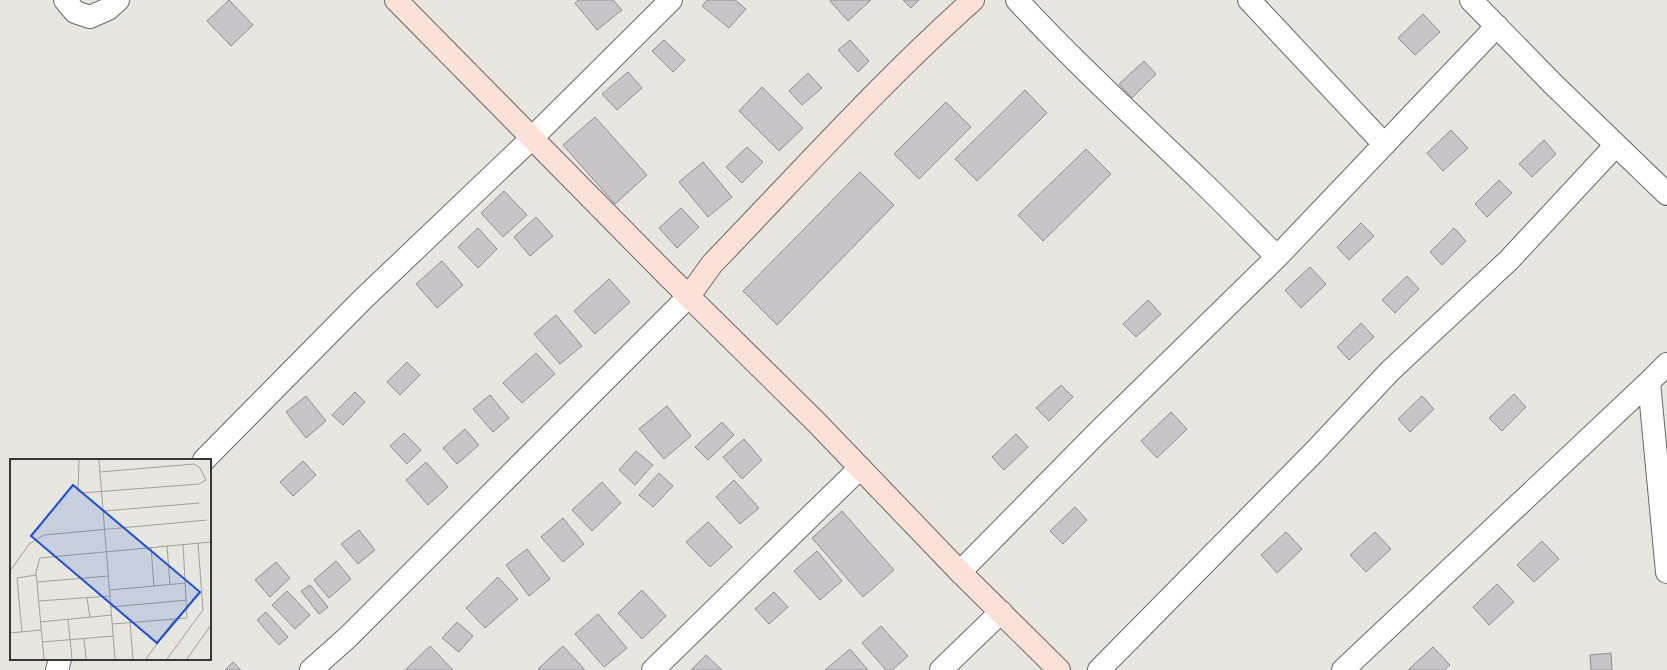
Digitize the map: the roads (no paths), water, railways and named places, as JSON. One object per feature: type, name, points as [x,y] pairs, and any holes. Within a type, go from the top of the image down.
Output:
[{"type":"street","points":[[65,0],[76,12],[90,17],[108,9],[118,0]]},
{"type":"street","points":[[397,0],[532,138],[817,424],[960,572],[1059,670]]},
{"type":"street","points":[[205,459],[362,300],[532,138],[671,0]]},
{"type":"street","points":[[312,670],[689,296],[712,264],[884,84],[931,37],[973,0]]},
{"type":"street","points":[[1017,0],[1111,96],[1202,182],[1277,257]]},
{"type":"street","points":[[1249,0],[1384,144]]},
{"type":"street","points":[[1471,0],[1553,84],[1667,194]]},
{"type":"street","points":[[960,572],[1103,427],[1277,257],[1496,26]]},
{"type":"street","points":[[1099,670],[1316,450],[1390,371],[1509,260],[1616,145]]},
{"type":"street","points":[[1343,670],[1667,364]]},
{"type":"street","points":[[1649,382],[1667,572]]},
{"type":"street","points":[[653,670],[860,468]]},
{"type":"street","points":[[941,670],[1001,612]]},
{"type":"street","points":[[57,670],[60,660]]}]
